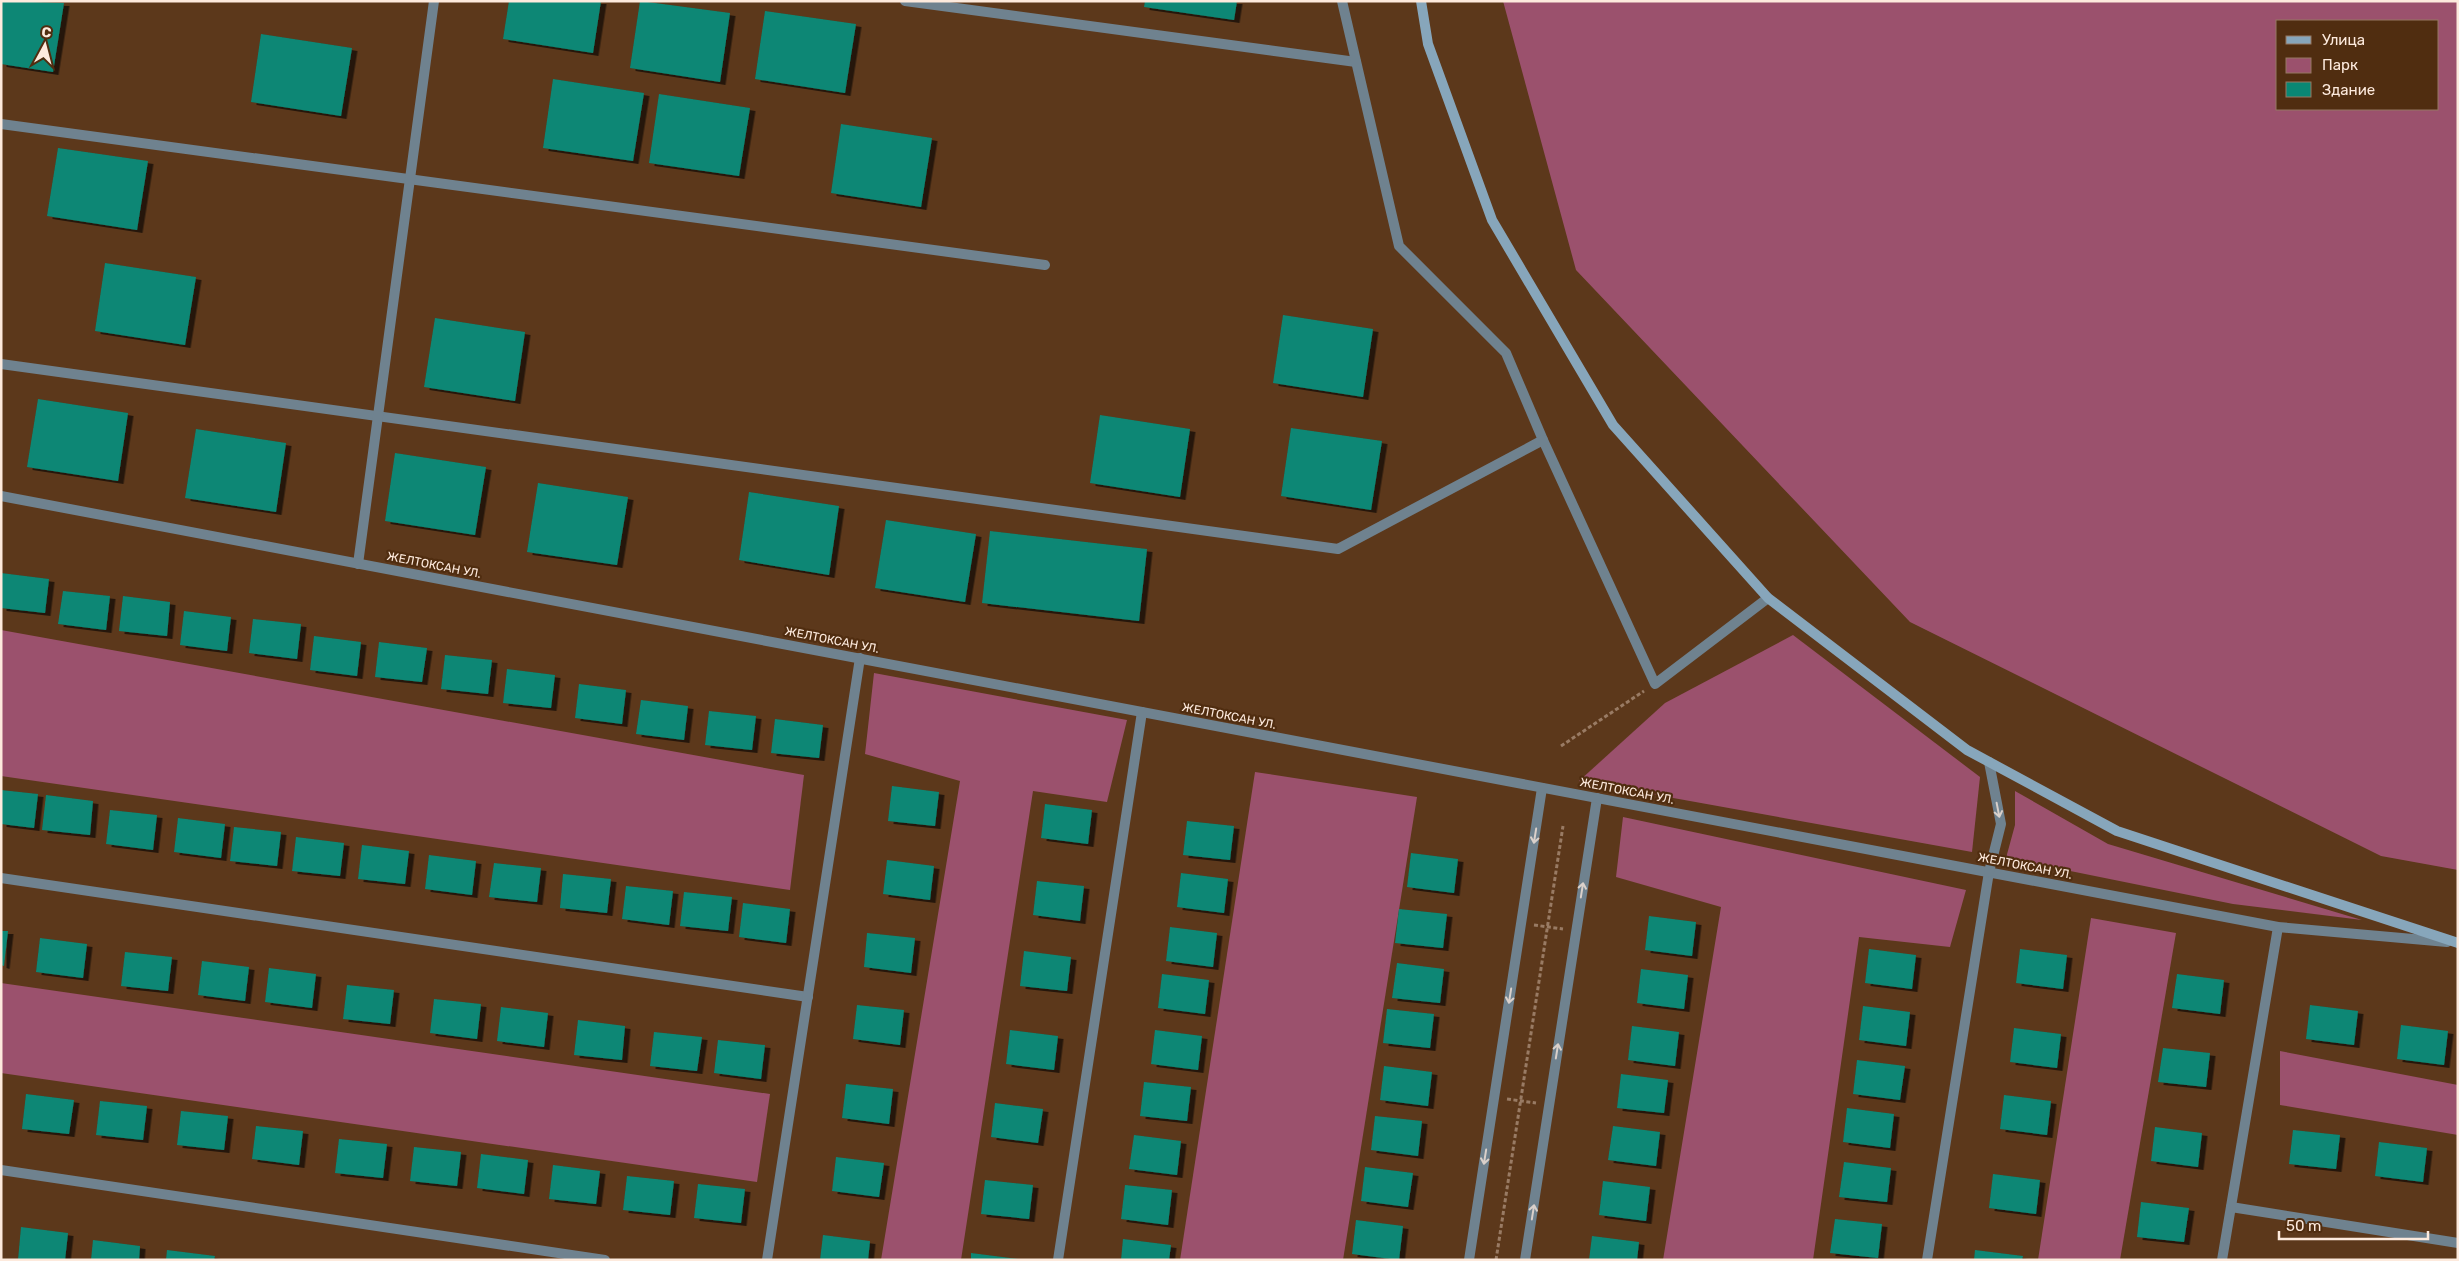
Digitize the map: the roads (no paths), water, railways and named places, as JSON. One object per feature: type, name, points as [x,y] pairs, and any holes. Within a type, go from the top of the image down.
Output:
[{"type":"main road","points":[[1421,1],[1428,44],[1497,229],[1613,425],[1768,598],[1967,750],[2117,831],[2457,943]]},
{"type":"street","points":[[358,564],[434,1]]},
{"type":"street","points":[[904,1],[1356,62]]},
{"type":"street","points":[[1342,1],[1399,246],[1506,353],[1543,440],[1655,684],[1768,598]]},
{"type":"street","points":[[1,124],[1045,265]]},
{"type":"street","points":[[1,364],[1338,549],[1543,440]]},
{"type":"street","name":"ЖЕЛТОКСАН УЛ.","points":[[1,496],[2278,927],[2457,943]]},
{"type":"street","points":[[767,1260],[860,658]]},
{"type":"street","points":[[1058,1260],[1142,712]]},
{"type":"street","points":[[1927,1260],[1989,872],[2001,824],[1989,762]]},
{"type":"street","points":[[1469,1260],[1542,788]]},
{"type":"street","points":[[1525,1260],[1597,798]]},
{"type":"street","points":[[1,878],[808,997]]},
{"type":"street","points":[[2222,1260],[2278,927]]},
{"type":"street","points":[[1,1170],[604,1260]]},
{"type":"street","points":[[2231,1207],[2458,1242]]}]
